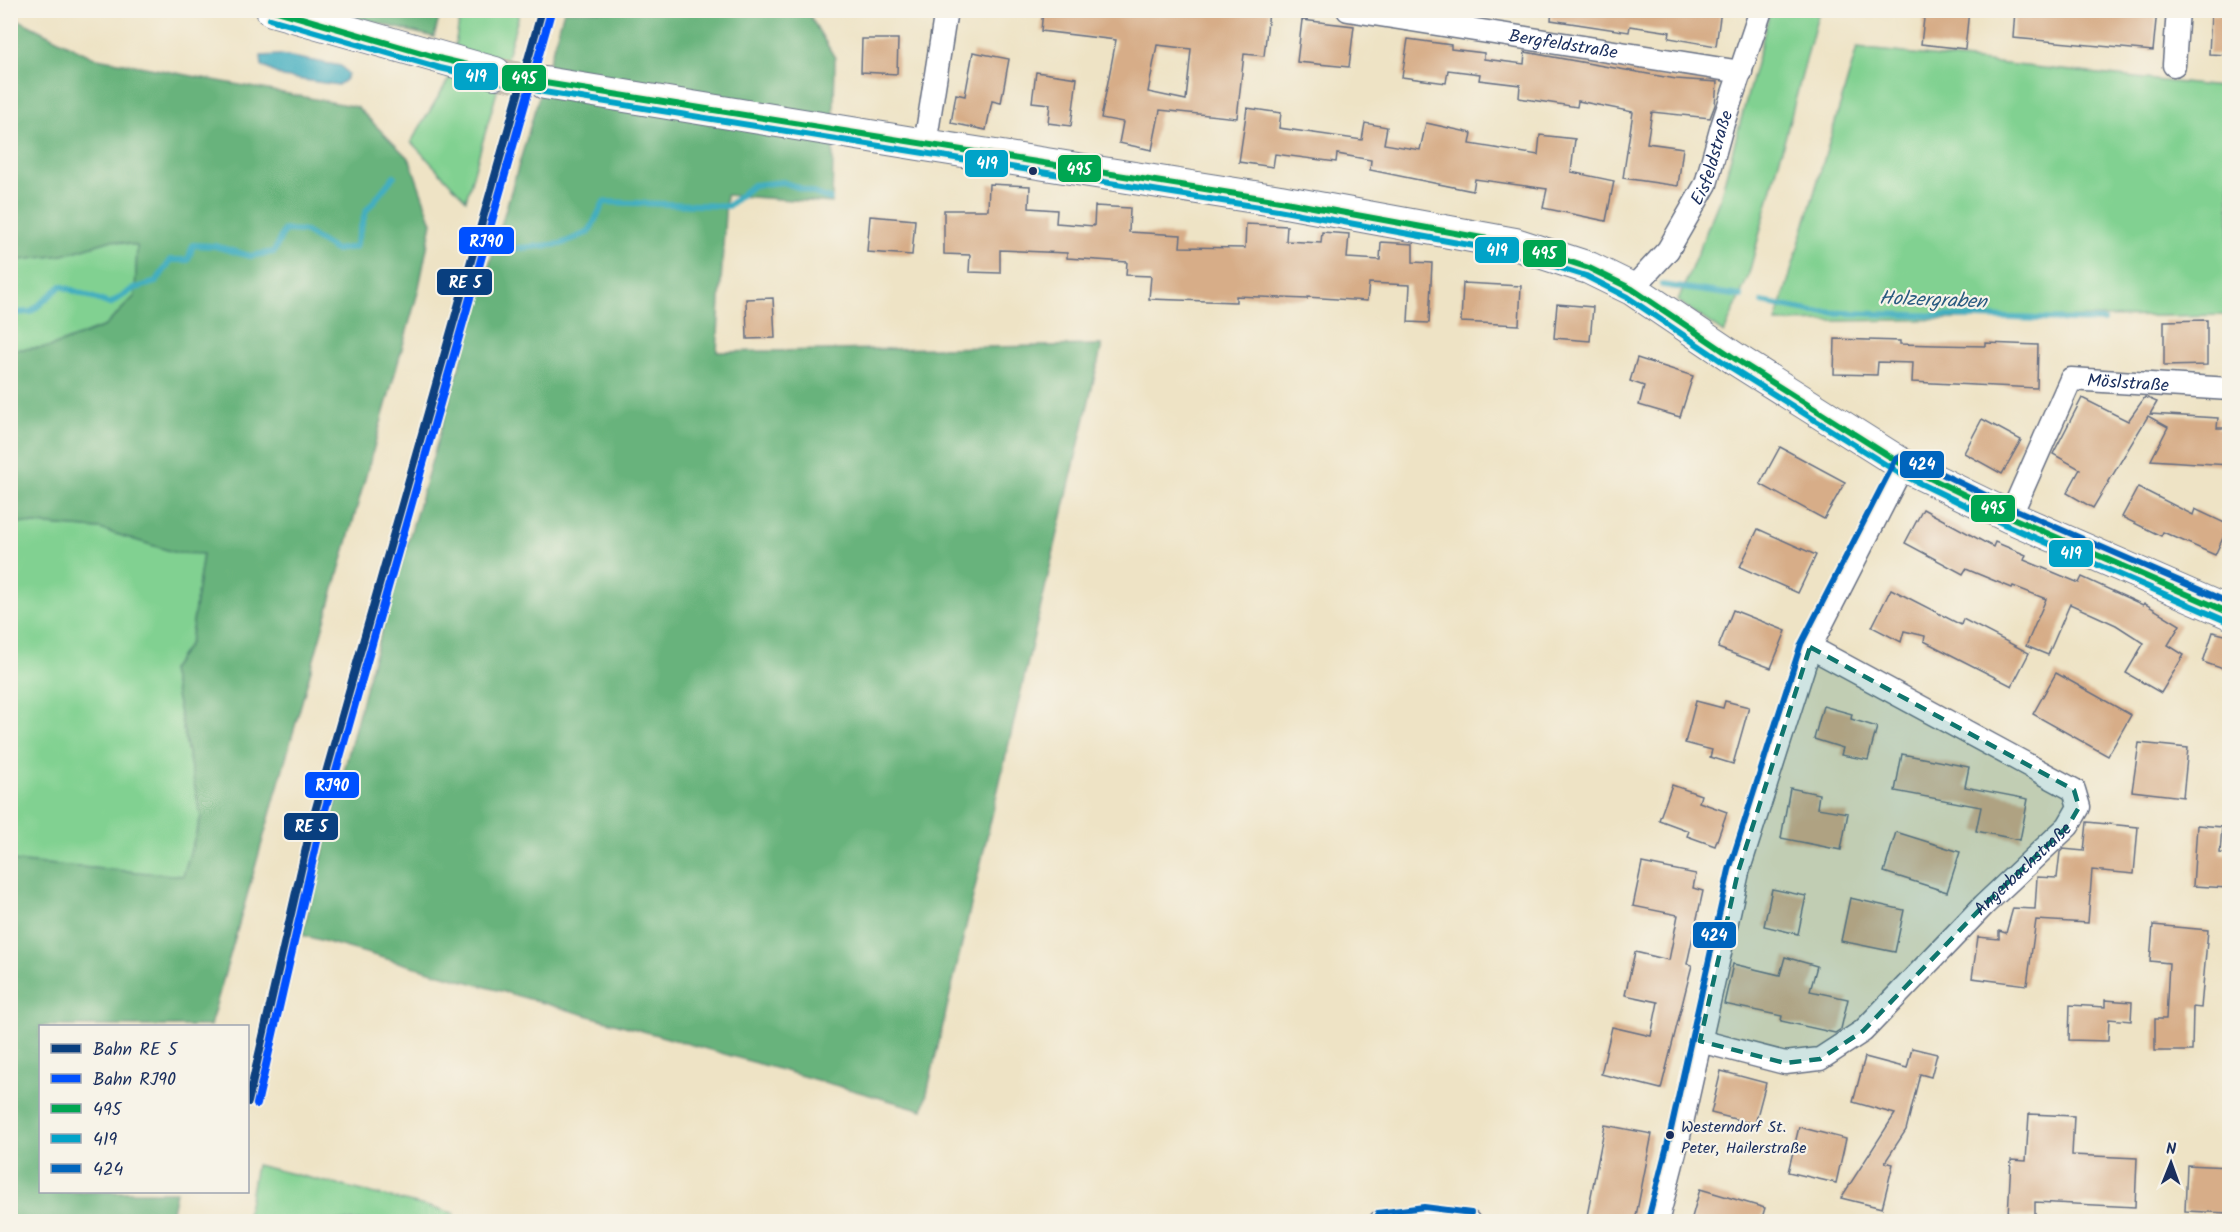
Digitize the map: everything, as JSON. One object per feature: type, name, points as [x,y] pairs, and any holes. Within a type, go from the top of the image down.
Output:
[{"type":"street","points":[[272,10],[495,73]]},
{"type":"street","points":[[925,145],[946,10]]},
{"type":"street","name":"Bergfeldstraße","points":[[1348,10],[1741,72]]},
{"type":"street","name":"Eisfeldstraße","points":[[1632,289],[1668,250],[1706,184],[1722,126],[1761,10]]},
{"type":"street","points":[[2174,66],[2178,10]]},
{"type":"street","points":[[545,83],[1280,201],[1515,244],[1589,268],[1632,289],[1737,360],[1903,465],[2010,517],[2229,613]]},
{"type":"street","name":"Möslstraße","points":[[2010,517],[2071,379],[2229,389]]},
{"type":"street","points":[[1657,1221],[1738,872],[1810,647],[1903,465]]},
{"type":"street","name":"Angerbachstraße","points":[[1700,1041],[1785,1063],[1820,1059],[1863,1031],[1984,904],[2068,826],[2079,807],[2074,790],[1810,647]]},
{"type":"street","points":[[1380,1221],[1402,1216],[1450,1217],[1469,1221]]},
{"type":"highlighted area","points":[[1810,647],[2074,790],[2079,807],[2068,826],[1984,905],[1863,1031],[1820,1059],[1785,1063],[1700,1041],[1738,872]]},
{"type":"green space","points":[[411,10],[422,15],[423,11],[441,11],[434,37],[328,11]]},
{"type":"green space","points":[[461,11],[520,11],[466,200],[411,142],[449,79]]},
{"type":"green space","points":[[564,11],[807,11],[835,58],[832,203],[726,195],[717,352],[1102,345],[923,1110],[302,935],[367,681]]},
{"type":"green space","points":[[1770,11],[1819,11],[1748,277],[1724,333],[1678,301],[1720,198]]},
{"type":"green space","points":[[11,16],[92,57],[357,107],[410,160],[432,223],[418,292],[210,1025],[39,1025],[39,1193],[176,1193],[170,1221],[11,1221],[11,861],[183,876],[201,817],[171,670],[190,643],[203,554],[177,553],[100,529],[11,522],[11,350],[50,347],[105,326],[135,296],[137,246],[112,240],[63,255],[11,261]]},
{"type":"green space","points":[[1857,48],[2229,88],[2229,315],[1776,322]]},
{"type":"green space","points":[[112,240],[137,246],[135,296],[105,326],[50,347],[11,350],[11,261],[63,255]]},
{"type":"green space","points":[[10,522],[100,529],[177,553],[203,553],[190,643],[171,670],[201,817],[183,876],[11,861]]},
{"type":"green space","points":[[256,1165],[454,1213],[454,1221],[246,1221]]},
{"type":"water","points":[[280,55],[341,66],[348,74],[345,80],[338,85],[283,77],[262,66],[261,56]]},
{"type":"building","points":[[1043,10],[1250,10],[1269,12],[1264,56],[1244,54],[1237,118],[1160,110],[1152,150],[1119,143],[1123,122],[1101,118],[1116,40],[1041,31]],"holes":[[[1157,45],[1191,49],[1186,100],[1148,92]]]},
{"type":"building","points":[[1552,10],[1721,10],[1716,46],[1669,38],[1670,32],[1630,26],[1629,32],[1551,20]]},
{"type":"building","points":[[1925,10],[1969,10],[1965,49],[1921,44]]},
{"type":"building","points":[[2015,10],[2157,10],[2153,51],[2013,38]]},
{"type":"building","points":[[2211,14],[2229,15],[2229,55],[2209,54]]},
{"type":"building","points":[[1302,20],[1354,26],[1349,67],[1297,62]]},
{"type":"building","points":[[862,39],[898,39],[897,74],[861,72]]},
{"type":"building","points":[[1408,39],[1451,45],[1451,49],[1484,53],[1484,59],[1524,64],[1525,52],[1676,79],[1717,82],[1715,105],[1710,118],[1652,112],[1647,143],[1683,148],[1678,186],[1623,178],[1633,112],[1578,101],[1577,107],[1519,98],[1520,85],[1479,80],[1480,74],[1448,70],[1446,83],[1402,77]]},
{"type":"building","points":[[973,52],[1009,59],[1001,103],[992,101],[986,130],[951,123],[956,94],[965,96]]},
{"type":"building","points":[[1036,72],[1077,78],[1071,126],[1048,123],[1050,104],[1032,102]]},
{"type":"building","points":[[1247,108],[1281,113],[1279,128],[1362,140],[1365,123],[1387,127],[1384,144],[1420,150],[1426,123],[1472,133],[1470,144],[1538,155],[1540,135],[1575,139],[1571,172],[1614,181],[1606,221],[1543,208],[1547,189],[1475,179],[1473,191],[1370,170],[1371,160],[1337,154],[1336,162],[1275,154],[1273,167],[1239,162]]},
{"type":"building","points":[[989,184],[1030,186],[1029,208],[1057,210],[1056,223],[1094,226],[1095,206],[1130,208],[1129,232],[1181,235],[1180,247],[1245,248],[1246,224],[1287,226],[1286,241],[1321,243],[1322,232],[1349,234],[1347,258],[1380,260],[1381,242],[1413,244],[1413,262],[1432,263],[1429,323],[1408,322],[1410,285],[1369,283],[1367,301],[1236,296],[1236,302],[1149,299],[1151,276],[1126,275],[1127,262],[1067,258],[1067,253],[1000,250],[1000,273],[969,272],[970,255],[944,254],[944,210],[988,210]]},
{"type":"building","points":[[870,216],[915,220],[912,255],[867,252]]},
{"type":"building","points":[[1463,283],[1521,286],[1519,325],[1461,322]]},
{"type":"building","points":[[773,298],[775,338],[747,339],[746,299]]},
{"type":"building","points":[[1557,304],[1593,307],[1590,341],[1554,338]]},
{"type":"building","points":[[2207,320],[2207,365],[2164,366],[2164,321]]},
{"type":"building","points":[[1835,339],[1900,341],[1900,344],[2038,345],[2037,388],[1912,382],[1913,363],[1878,362],[1877,375],[1834,374]]},
{"type":"building","points":[[1637,358],[1693,376],[1680,417],[1639,405],[1644,386],[1630,381]]},
{"type":"building","points":[[2145,397],[2157,402],[2150,414],[2218,418],[2217,428],[2229,428],[2229,465],[2151,460],[2168,427],[2148,416],[2093,508],[2067,493],[2080,469],[2053,454],[2082,398],[2128,421]]},
{"type":"building","points":[[1982,419],[2021,440],[2002,474],[1964,453]]},
{"type":"building","points":[[1780,447],[1845,482],[1824,519],[1760,484]]},
{"type":"building","points":[[2138,487],[2193,515],[2195,509],[2229,525],[2215,555],[2163,532],[2161,536],[2122,517]]},
{"type":"building","points":[[1923,509],[1993,547],[1995,542],[2026,555],[2024,560],[2079,583],[2082,577],[2143,605],[2144,603],[2180,625],[2168,645],[2184,655],[2161,693],[2126,673],[2144,643],[2116,625],[2070,604],[2048,655],[2026,646],[2046,599],[1966,569],[1963,574],[1905,543]]},
{"type":"building","points":[[1758,529],[1816,555],[1798,593],[1740,567]]},
{"type":"building","points":[[1891,589],[1961,625],[1963,619],[2029,653],[2012,686],[1924,641],[1925,636],[1904,631],[1901,642],[1872,627]]},
{"type":"building","points":[[1733,610],[1786,631],[1771,668],[1718,648]]},
{"type":"building","points":[[2213,632],[2229,636],[2229,671],[2203,662]]},
{"type":"building","points":[[2056,673],[2131,715],[2108,756],[2033,714]]},
{"type":"building","points":[[1696,701],[1723,708],[1725,701],[1749,707],[1733,764],[1710,757],[1712,750],[1685,743]]},
{"type":"building","points":[[1823,706],[1852,714],[1851,719],[1877,727],[1868,760],[1841,755],[1843,748],[1814,739]]},
{"type":"building","points":[[2139,743],[2188,748],[2183,797],[2132,791]]},
{"type":"building","points":[[1902,754],[1969,767],[1965,787],[2028,799],[2020,840],[1976,831],[1981,807],[1895,791]]},
{"type":"building","points":[[1672,785],[1701,795],[1699,802],[1727,812],[1715,846],[1687,836],[1689,831],[1659,820]]},
{"type":"building","points":[[1790,788],[1819,794],[1817,808],[1848,813],[1841,850],[1781,838]]},
{"type":"building","points":[[2087,822],[2138,827],[2134,874],[2092,870],[2088,923],[2036,920],[2027,985],[1972,978],[1978,937],[1999,939],[1999,931],[2006,933],[2013,908],[2035,909],[2037,877],[2057,878],[2060,852],[2063,849],[2084,851]]},
{"type":"building","points":[[2197,825],[2222,827],[2220,853],[2229,854],[2229,888],[2193,886]]},
{"type":"building","points":[[1896,832],[1960,852],[1947,892],[1884,872]]},
{"type":"building","points":[[1642,863],[1696,874],[1693,888],[1703,891],[1687,964],[1692,965],[1661,1089],[1601,1074],[1612,1027],[1651,1036],[1658,1002],[1625,995],[1635,952],[1669,960],[1678,915],[1633,906]]},
{"type":"building","points":[[1772,889],[1806,896],[1798,934],[1764,926]]},
{"type":"building","points":[[1850,898],[1904,910],[1895,952],[1841,941]]},
{"type":"building","points":[[2153,925],[2208,930],[2201,1008],[2193,1007],[2192,1051],[2155,1051],[2155,1019],[2166,1019],[2169,963],[2150,961]]},
{"type":"building","points":[[1785,957],[1817,966],[1810,991],[1848,999],[1841,1029],[1835,1033],[1781,1021],[1782,1016],[1724,1004],[1733,964],[1780,975]]},
{"type":"building","points":[[2105,1000],[2132,1002],[2131,1021],[2109,1019],[2108,1041],[2069,1040],[2070,1005],[2105,1007]]},
{"type":"building","points":[[1912,1048],[1937,1054],[1931,1077],[1920,1074],[1906,1130],[1885,1162],[1893,1164],[1882,1208],[1841,1198],[1895,1114],[1853,1102],[1865,1057],[1907,1068]]},
{"type":"building","points":[[1721,1071],[1766,1083],[1755,1124],[1711,1113]]},
{"type":"building","points":[[2029,1114],[2074,1116],[2072,1155],[2137,1158],[2135,1207],[2035,1202],[2035,1217],[2008,1215],[2011,1160],[2026,1161]]},
{"type":"building","points":[[1605,1125],[1652,1134],[1635,1221],[1586,1221]]},
{"type":"building","points":[[1799,1127],[1846,1139],[1836,1183],[1788,1172]]},
{"type":"building","points":[[2187,1165],[2229,1167],[2229,1213],[2185,1211]]},
{"type":"building","points":[[1700,1189],[1765,1208],[1761,1221],[1691,1221]]},
{"type":"waterway","name":"Holzergraben","points":[[10,313],[31,312],[61,286],[110,304],[133,289],[156,282],[171,260],[188,260],[193,245],[215,246],[250,256],[274,252],[284,230],[304,231],[335,250],[355,247],[366,211],[394,176]]},
{"type":"waterway","name":"Holzergraben","points":[[500,250],[561,244],[589,232],[604,202],[728,206],[753,185],[783,182],[830,199]]},
{"type":"waterway","name":"Holzergraben","points":[[1662,285],[1741,296]]},
{"type":"waterway","name":"Holzergraben","points":[[1762,302],[1813,312],[2104,321]]},
{"type":"tunnel","points":[[495,73],[545,83]]},
{"type":"transit line","name":"495","points":[[274,10],[442,59],[545,83],[1280,201],[1515,244],[1589,268],[1632,289],[1737,360],[1903,465],[2010,517],[2230,613]]},
{"type":"transit line","points":[[249,1098],[312,822],[542,10]]},
{"type":"transit line","name":"419","points":[[270,19],[440,68],[544,92],[1278,210],[1513,253],[1586,276],[1627,297],[1732,368],[1899,473],[2006,525],[2226,621]]},
{"type":"transit line","name":"424","points":[[1648,1220],[1670,1134],[1729,870],[1801,644],[1896,459],[1902,456],[1907,457],[2014,509],[2230,603]]},
{"type":"transit line","name":"424","points":[[1378,1213],[1424,1207],[1471,1213]]},
{"type":"rail line","name":"RJ90","points":[[257,1104],[321,824],[551,12]]},
{"type":"place","name":"Westerndorf St. Peter, Hailerstraße","points":[[1670,1135]]}]
